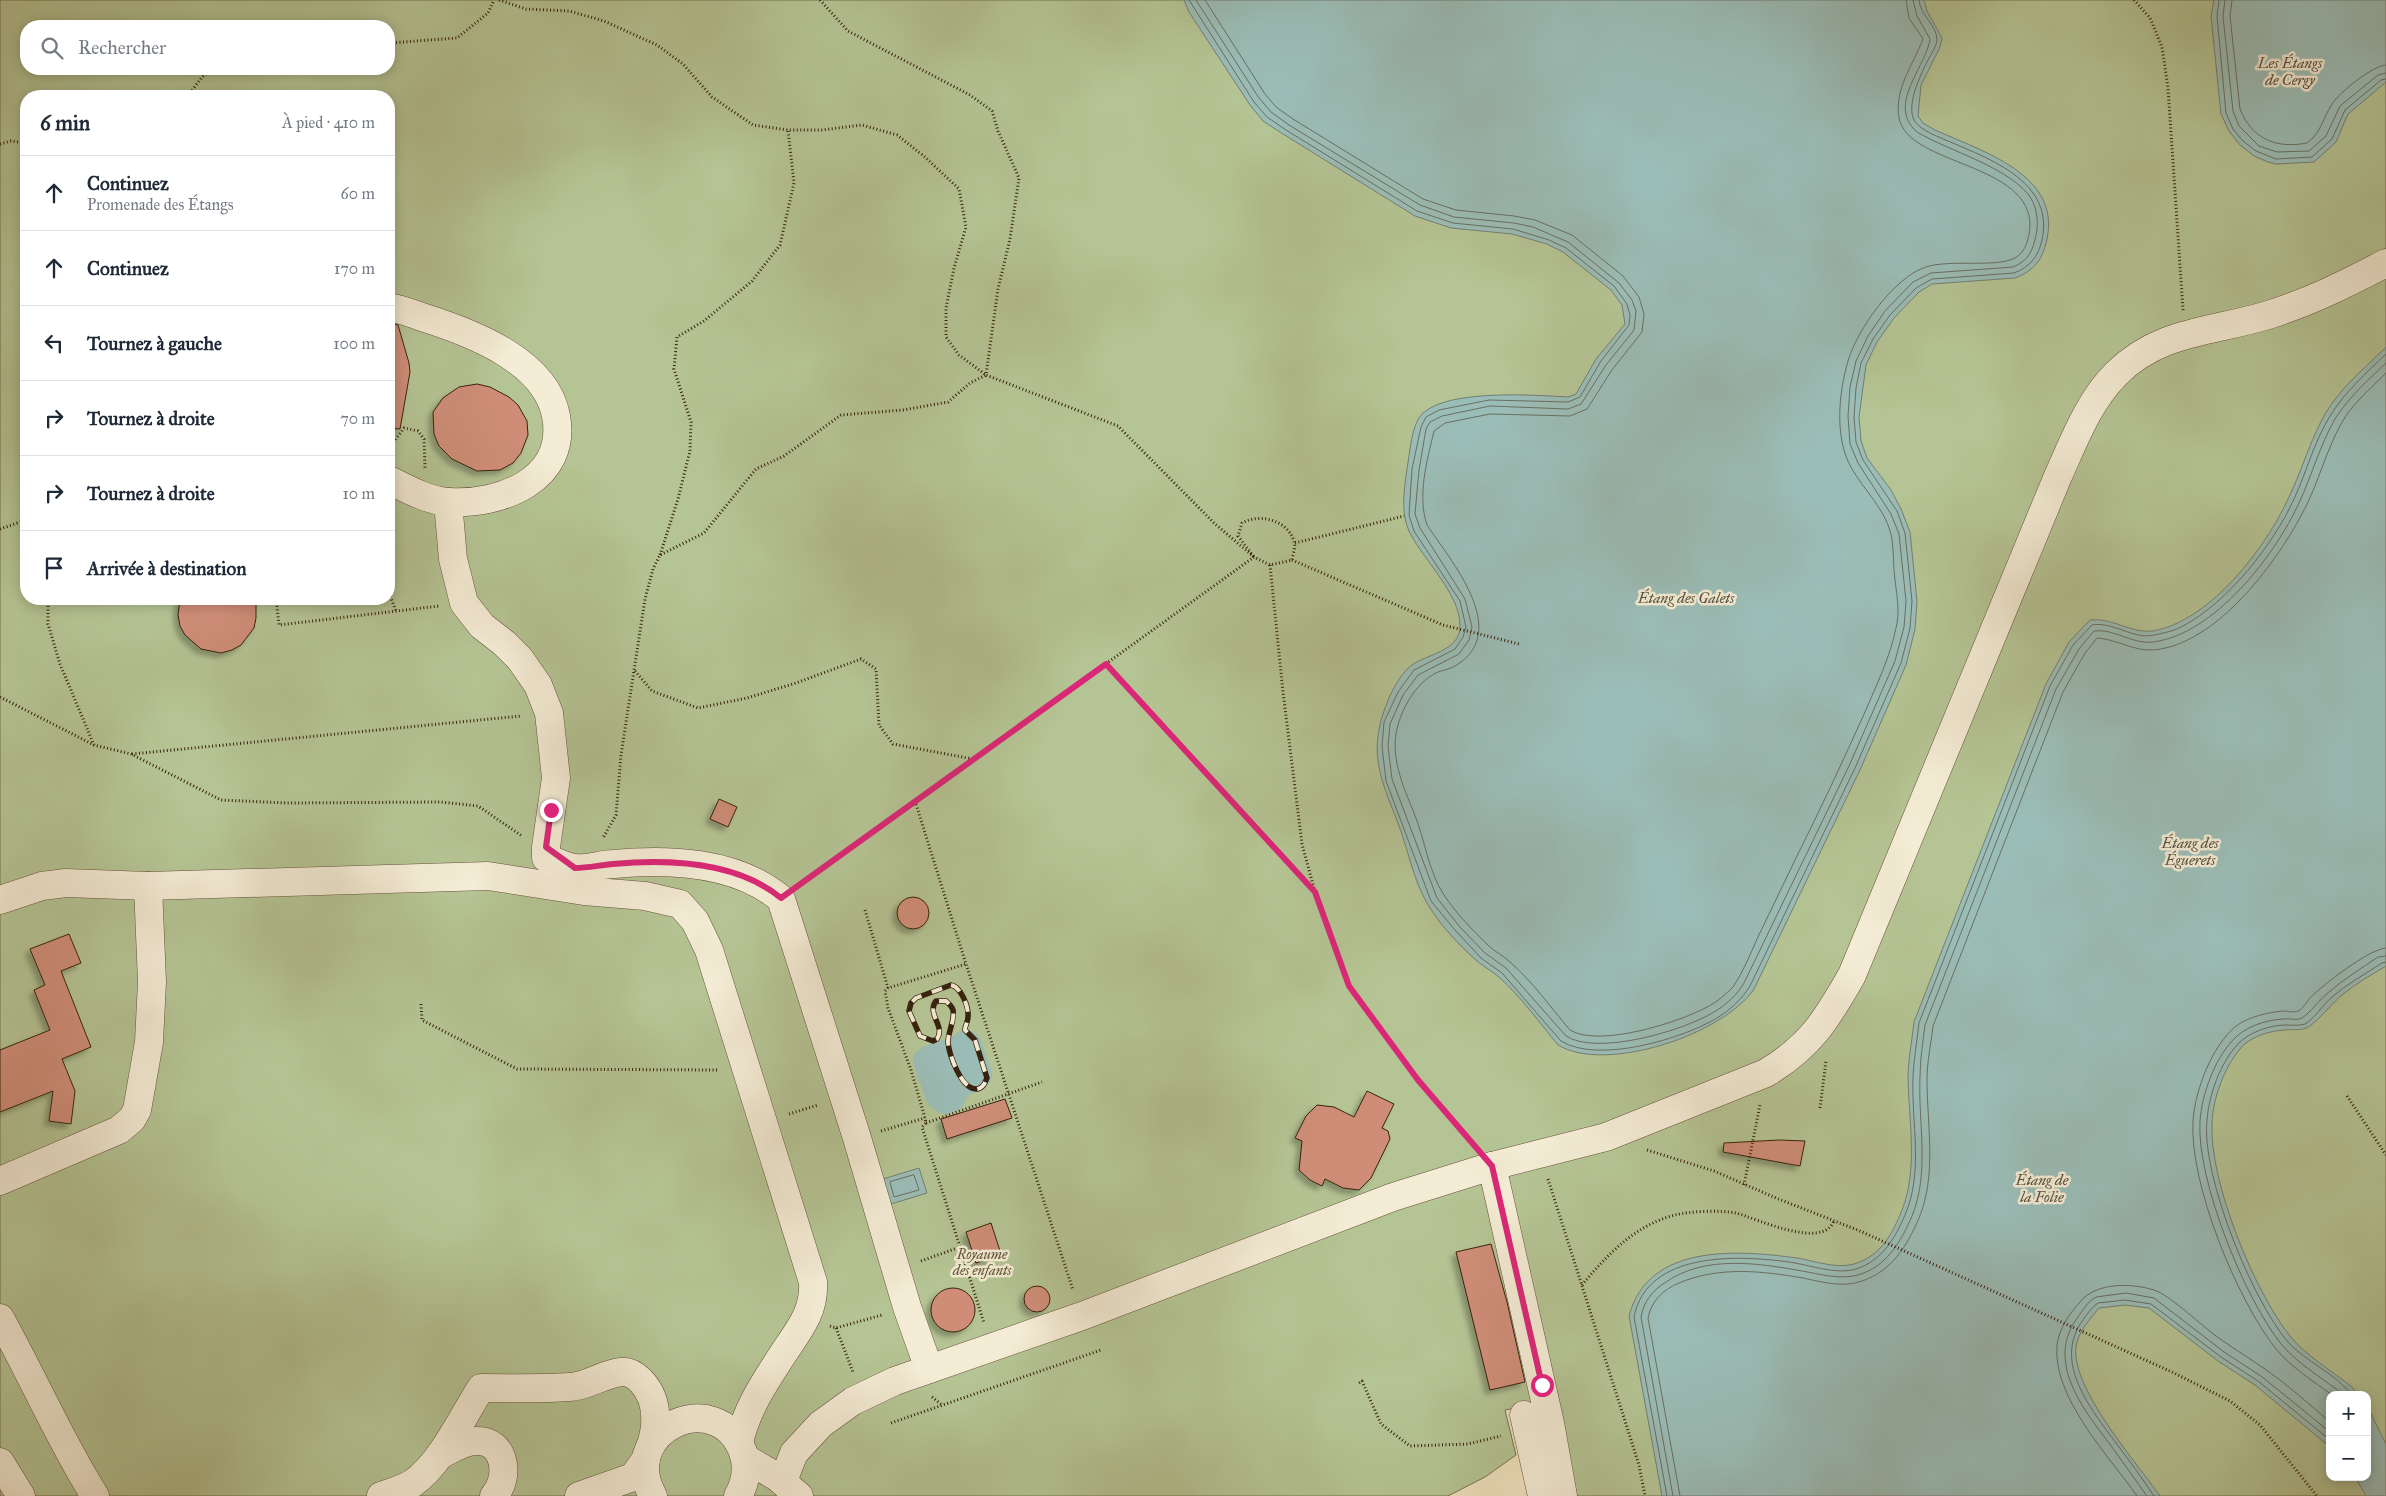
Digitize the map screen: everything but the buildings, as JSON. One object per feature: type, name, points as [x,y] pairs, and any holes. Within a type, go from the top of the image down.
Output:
[{"type":"street","points":[[793,1491],[794,1453],[801,1444],[834,1413],[863,1396],[895,1381],[1082,1316],[1393,1197],[1492,1166],[1606,1136],[1766,1073],[1791,1059],[1812,1038],[1852,975],[2054,485],[2094,402],[2116,374],[2145,350],[2184,334],[2267,315],[2306,302],[2386,263]]},
{"type":"street","points":[[395,310],[461,331],[500,350],[529,370],[548,394],[554,406],[557,432],[545,466],[535,479],[513,492],[490,500],[437,499],[395,482]]},
{"type":"street","points":[[437,499],[464,603],[482,626],[504,643],[520,660],[538,685],[549,713],[556,778],[546,858],[575,868],[666,862],[706,866],[749,878],[781,898],[857,1138],[896,1270],[929,1369]]},
{"type":"street","points":[[0,900],[42,886],[66,883],[148,886],[488,876],[584,891],[666,899],[680,904],[687,909],[704,936],[746,1063],[813,1282],[814,1293],[812,1305],[805,1322],[751,1407],[742,1451],[745,1478],[739,1496]]},
{"type":"street","points":[[0,1181],[119,1130],[132,1119],[140,1100],[151,1010],[148,886]]},
{"type":"street","points":[[1492,1166],[1546,1404],[1563,1496]]},
{"type":"street","points":[[0,1318],[41,1394],[75,1464],[95,1496]]},
{"type":"street","points":[[381,1496],[415,1482],[440,1455],[481,1388],[571,1387],[625,1372],[637,1377],[654,1402],[656,1425],[649,1452],[646,1477],[653,1496]]},
{"type":"street","points":[[579,1496],[633,1477],[661,1432],[672,1424],[693,1418],[707,1419],[720,1424],[731,1433],[742,1451],[793,1491]]},
{"type":"street","points":[[1525,1422],[1542,1496]]},
{"type":"street","points":[[440,1455],[475,1440],[490,1445],[501,1457],[505,1474],[494,1496]]},
{"type":"street","points":[[0,1462],[21,1496]]},
{"type":"street","points":[[739,1496],[772,1488],[793,1491]]},
{"type":"path","points":[[395,43],[458,38],[488,12],[494,0]]},
{"type":"path","points":[[499,0],[526,9],[569,11],[595,18],[657,45],[683,64],[712,97],[753,125],[788,130],[822,130],[862,125],[897,135],[958,189],[966,227],[954,268],[948,300],[946,337],[959,354],[986,375],[1118,426],[1214,523],[1254,557],[1270,565],[1292,560],[1444,625],[1519,644]]},
{"type":"path","points":[[820,0],[848,31],[970,95],[992,111],[998,131],[1019,178],[1010,239],[998,289],[986,375]]},
{"type":"path","points":[[2134,0],[2150,18],[2162,47],[2168,88],[2184,334]]},
{"type":"path","points":[[192,90],[205,75]]},
{"type":"path","points":[[575,868],[596,850],[616,814],[621,755],[646,600],[653,569],[660,555],[678,499],[690,451],[691,422],[674,369],[677,337],[704,321],[752,281],[780,245],[794,183],[788,130]]},
{"type":"path","points":[[0,144],[11,141],[20,142]]},
{"type":"path","points":[[660,555],[704,533],[756,469],[784,456],[841,415],[903,410],[948,402],[970,383],[986,375]]},
{"type":"path","points":[[395,440],[404,428],[418,431],[424,439],[437,499]]},
{"type":"path","points":[[1295,543],[1404,516]]},
{"type":"path","points":[[1254,557],[1238,536],[1242,523],[1251,518],[1270,519],[1288,529],[1295,543],[1292,560]]},
{"type":"path","points":[[0,529],[20,522]]},
{"type":"path","points":[[781,898],[1254,557]]},
{"type":"path","points":[[1270,565],[1283,692],[1302,844],[1315,892],[1349,986],[1418,1080],[1492,1166]]},
{"type":"path","points":[[277,605],[279,625],[464,603]]},
{"type":"path","points":[[48,605],[48,624],[60,664],[94,745]]},
{"type":"path","points":[[394,605],[396,611]]},
{"type":"path","points":[[634,671],[652,691],[698,708],[747,698],[796,683],[861,659],[876,669],[879,725],[893,744],[973,759]]},
{"type":"path","points":[[1106,664],[1315,892]]},
{"type":"path","points":[[0,697],[94,745],[131,754],[222,800],[287,803],[441,802],[478,806],[517,833],[546,847]]},
{"type":"path","points":[[131,754],[549,713]]},
{"type":"path","points":[[915,801],[966,964],[1082,1316]]},
{"type":"path","points":[[865,910],[888,988]]},
{"type":"path","points":[[966,964],[888,988],[885,991],[888,1008],[925,1120],[922,1126],[991,1348]]},
{"type":"path","points":[[420,1004],[422,1020],[517,1069],[726,1070],[746,1063]]},
{"type":"path","points":[[1812,1038],[1827,1050],[1820,1108]]},
{"type":"path","points":[[1744,1185],[1766,1073]]},
{"type":"path","points":[[857,1138],[925,1120],[1010,1094],[1042,1082]]},
{"type":"path","points":[[2347,1096],[2386,1155]]},
{"type":"path","points":[[783,1116],[825,1104]]},
{"type":"path","points":[[1606,1136],[1714,1171],[1744,1185],[1860,1230],[2172,1372],[2230,1401],[2260,1425],[2317,1496]]},
{"type":"path","points":[[1540,1154],[1639,1465],[1645,1496]]},
{"type":"path","points":[[1582,1285],[1602,1260],[1630,1236],[1674,1215],[1695,1212],[1734,1213],[1804,1234],[1826,1231],[1832,1227],[1834,1221]]},
{"type":"path","points":[[896,1270],[960,1247]]},
{"type":"path","points":[[836,1328],[863,1396]]},
{"type":"path","points":[[891,1423],[1101,1350]]},
{"type":"path","points":[[1359,1383],[1362,1382],[1381,1424],[1410,1446],[1468,1444],[1525,1422]]},
{"type":"green space","name":"Royaume des enfants","points":[[0,0],[2386,0],[2386,1496],[1555,1496],[1535,1404],[1505,1410],[1516,1455],[1485,1477],[1448,1496],[0,1496]]},
{"type":"water","name":"Étang des Galets","points":[[1184,0],[1924,0],[1927,11],[1942,38],[1940,47],[1921,85],[1918,116],[1923,123],[1935,130],[1974,147],[2014,168],[2030,181],[2042,198],[2048,217],[2047,239],[2043,253],[2032,268],[2015,278],[1932,284],[1919,292],[1894,318],[1877,342],[1866,365],[1859,417],[1861,441],[1867,458],[1891,490],[1910,532],[1917,601],[1915,629],[1906,665],[1860,770],[1754,989],[1739,1006],[1717,1021],[1663,1045],[1633,1052],[1605,1055],[1579,1053],[1558,1045],[1515,993],[1499,977],[1463,948],[1432,911],[1422,894],[1414,874],[1402,833],[1385,790],[1378,762],[1378,732],[1382,716],[1396,685],[1412,665],[1450,646],[1459,634],[1460,625],[1454,602],[1441,578],[1411,535],[1405,519],[1404,494],[1406,477],[1412,439],[1419,418],[1423,413],[1436,405],[1452,400],[1493,395],[1568,397],[1576,394],[1596,359],[1625,324],[1622,305],[1611,290],[1563,252],[1547,244],[1512,234],[1451,228],[1415,216],[1263,121],[1250,105],[1189,12]]},
{"type":"water","name":"Les Étangs de Cergy","points":[[2214,0],[2386,0],[2386,82],[2348,114],[2336,142],[2314,162],[2276,164],[2254,156],[2239,144],[2229,131],[2221,114],[2211,16]]},
{"type":"water","points":[[2386,347],[2386,966],[2347,991],[2319,1019],[2306,1028],[2266,1033],[2244,1045],[2224,1074],[2217,1094],[2212,1123],[2213,1147],[2226,1204],[2236,1234],[2262,1292],[2276,1316],[2296,1343],[2355,1391],[2326,1391],[2326,1444],[2255,1385],[2218,1361],[2149,1308],[2125,1305],[2099,1308],[2077,1341],[2077,1364],[2094,1403],[2107,1424],[2160,1496],[1662,1496],[1629,1316],[1639,1292],[1655,1275],[1675,1263],[1698,1257],[1749,1253],[1797,1258],[1842,1266],[1857,1263],[1873,1255],[1885,1242],[1895,1227],[1902,1210],[1910,1179],[1911,1145],[1908,1072],[1914,1022],[2046,684],[2069,642],[2090,620],[2106,621],[2137,630],[2153,631],[2174,624],[2195,613],[2215,598],[2251,559],[2266,538],[2294,487],[2325,414],[2353,379]]},
{"type":"water","points":[[919,1168],[927,1193],[891,1204],[883,1179]]},
{"type":"water","points":[[2371,1414],[2386,1444],[2386,1496],[2366,1496],[2357,1481],[2371,1481]]},
{"type":"waterway","points":[[966,1044],[968,1045],[978,1075],[957,1085],[951,1098],[945,1100],[939,1095],[927,1061],[940,1054],[944,1057],[951,1070],[964,1066],[966,1063],[961,1048],[966,1044]]},
{"type":"railway","points":[[951,985],[958,989],[966,1003],[968,1017],[965,1030],[975,1040],[987,1078],[985,1083],[977,1089],[971,1088],[961,1078],[951,1055],[948,1042],[953,1009],[950,1005],[946,1001],[936,1001],[933,1011],[939,1034],[937,1039],[933,1041],[920,1036],[909,1011],[911,1003],[916,998],[951,985]]},
{"type":"route","points":[[551,810],[546,847],[575,868],[666,862],[706,866],[749,878],[781,898],[1106,664],[1315,892],[1349,986],[1418,1080],[1492,1166],[1542,1385]]},
{"type":"water label","name":"Étang des Éguerets","points":[[2190,852]]},
{"type":"water label","name":"Étang de la Folie","points":[[2042,1188]]}]
